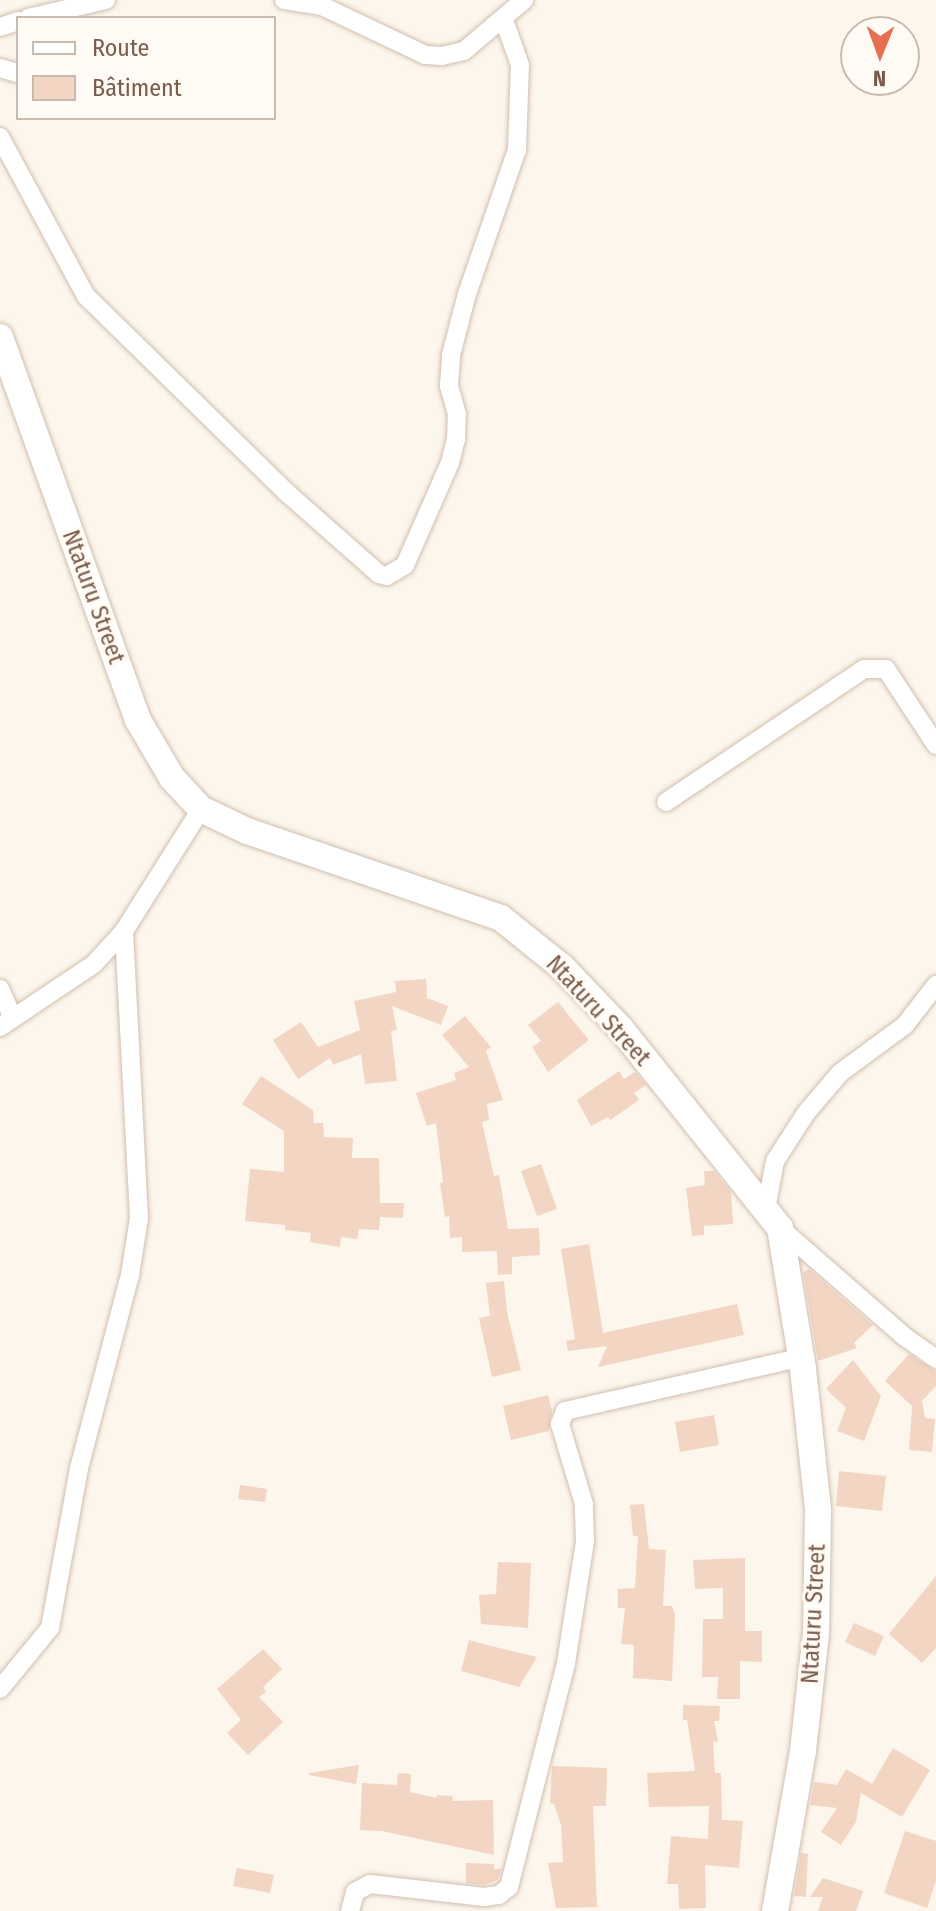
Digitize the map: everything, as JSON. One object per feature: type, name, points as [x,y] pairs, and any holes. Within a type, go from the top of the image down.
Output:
[{"type":"street","points":[[32,16],[57,4],[106,0]]},
{"type":"street","points":[[284,0],[323,3],[425,55],[464,51],[524,0]]},
{"type":"street","points":[[0,137],[86,296],[286,492],[379,574],[387,576],[405,565],[450,463],[456,439],[457,414],[449,386],[451,355],[467,294],[517,150],[520,65],[504,20]]},
{"type":"street","name":"Ntaturu Street","points":[[3,350],[138,720],[172,778],[201,809],[247,831],[501,918],[563,968],[621,1029],[773,1218],[802,1357],[818,1510],[816,1633],[803,1751],[775,1911]]},
{"type":"street","points":[[666,802],[864,669],[886,669],[936,745]]},
{"type":"street","points":[[0,989],[7,1022],[94,964],[124,931],[201,809]]},
{"type":"street","points":[[0,1689],[50,1628],[79,1468],[130,1275],[139,1218],[124,931]]},
{"type":"street","points":[[936,985],[905,1025],[840,1073],[806,1113],[775,1161],[773,1218],[905,1337],[936,1359]]},
{"type":"street","points":[[350,1911],[355,1892],[370,1884],[484,1897],[499,1895],[509,1887],[566,1663],[585,1541],[584,1504],[560,1424],[565,1411],[802,1357]]},
{"type":"building","points":[[426,979],[427,998],[448,1006],[441,1025],[392,1006],[397,1030],[391,1031],[397,1081],[365,1084],[361,1054],[333,1065],[330,1058],[298,1079],[273,1040],[301,1022],[318,1047],[360,1030],[354,1001],[396,992],[395,981]]},
{"type":"building","points":[[558,1002],[589,1040],[548,1072],[532,1047],[541,1041],[528,1025]]},
{"type":"building","points":[[465,1016],[491,1047],[486,1051],[503,1100],[487,1104],[489,1120],[482,1122],[494,1176],[499,1175],[508,1229],[539,1228],[540,1255],[512,1257],[512,1274],[498,1275],[497,1251],[462,1252],[462,1237],[450,1238],[449,1216],[445,1217],[440,1183],[443,1182],[436,1123],[427,1126],[416,1093],[456,1080],[454,1073],[469,1067],[442,1035]]},
{"type":"building","points":[[619,1071],[624,1079],[635,1072],[646,1085],[634,1093],[639,1100],[610,1120],[608,1117],[591,1126],[577,1100]]},
{"type":"building","points":[[261,1076],[313,1110],[314,1123],[323,1123],[324,1137],[353,1138],[352,1158],[379,1158],[380,1203],[404,1203],[403,1218],[380,1217],[379,1230],[359,1229],[357,1239],[341,1237],[340,1247],[310,1242],[311,1233],[285,1230],[285,1225],[245,1221],[250,1169],[284,1172],[284,1131],[242,1104]]},
{"type":"building","points":[[541,1164],[557,1209],[537,1216],[521,1171]]},
{"type":"building","points":[[704,1171],[714,1171],[731,1192],[733,1224],[704,1226],[704,1235],[692,1236],[686,1188],[705,1185]]},
{"type":"building","points":[[589,1244],[603,1333],[737,1304],[744,1335],[598,1367],[607,1346],[568,1351],[566,1341],[575,1339],[561,1249]]},
{"type":"building","points":[[809,1269],[873,1325],[854,1343],[857,1348],[818,1361],[803,1272]]},
{"type":"building","points":[[504,1281],[507,1312],[521,1370],[492,1377],[479,1318],[490,1316],[486,1283]]},
{"type":"building","points":[[909,1354],[936,1371],[936,1386],[922,1401],[925,1418],[935,1419],[932,1452],[909,1450],[912,1406],[885,1381]]},
{"type":"building","points":[[853,1360],[881,1396],[864,1441],[837,1431],[846,1408],[826,1389]]},
{"type":"building","points":[[548,1395],[552,1411],[549,1431],[511,1440],[503,1406]]},
{"type":"building","points":[[714,1415],[719,1445],[680,1452],[675,1422]]},
{"type":"building","points":[[839,1471],[886,1476],[882,1511],[836,1506]]},
{"type":"building","points":[[240,1485],[267,1489],[265,1502],[238,1499]]},
{"type":"building","points":[[644,1504],[649,1549],[666,1550],[663,1606],[672,1606],[675,1616],[672,1681],[633,1678],[634,1645],[621,1644],[625,1608],[618,1608],[618,1589],[635,1588],[638,1536],[633,1536],[630,1505]]},
{"type":"building","points":[[745,1558],[745,1631],[762,1631],[762,1662],[740,1661],[740,1699],[717,1699],[718,1677],[702,1677],[703,1619],[723,1619],[723,1588],[695,1589],[693,1560]]},
{"type":"building","points":[[498,1562],[531,1563],[528,1628],[481,1624],[479,1595],[496,1594]]},
{"type":"building","points":[[936,1576],[936,1648],[922,1663],[889,1634]]},
{"type":"building","points":[[854,1623],[884,1636],[875,1656],[845,1642]]},
{"type":"building","points":[[469,1640],[537,1657],[519,1687],[461,1671]]},
{"type":"building","points":[[263,1649],[282,1669],[263,1687],[266,1692],[259,1697],[283,1722],[248,1755],[227,1733],[241,1720],[217,1689]]},
{"type":"building","points":[[683,1705],[720,1706],[719,1721],[714,1721],[718,1741],[713,1742],[715,1773],[721,1773],[722,1820],[743,1821],[739,1868],[705,1865],[706,1908],[679,1909],[678,1884],[667,1884],[671,1836],[708,1839],[709,1806],[649,1807],[647,1773],[695,1771],[687,1720],[683,1720]]},
{"type":"building","points":[[893,1748],[930,1770],[902,1817],[861,1793],[856,1822],[841,1845],[821,1832],[837,1808],[810,1805],[814,1782],[837,1785],[846,1769],[872,1784]]},
{"type":"building","points":[[359,1765],[356,1784],[309,1775],[309,1773]]},
{"type":"building","points":[[552,1766],[607,1768],[606,1806],[593,1806],[597,1907],[556,1908],[548,1863],[563,1862],[561,1825],[554,1804],[550,1803]]},
{"type":"building","points":[[398,1773],[411,1774],[410,1792],[436,1798],[437,1795],[453,1796],[452,1801],[493,1800],[494,1855],[382,1831],[360,1830],[362,1783],[397,1785]]},
{"type":"building","points":[[905,1831],[936,1841],[936,1881],[927,1908],[884,1893]]},
{"type":"building","points":[[801,1853],[808,1854],[806,1897],[794,1896]]},
{"type":"building","points":[[466,1863],[494,1864],[494,1869],[501,1869],[498,1880],[484,1885],[466,1883]]},
{"type":"building","points":[[237,1868],[274,1875],[270,1893],[233,1886]]},
{"type":"building","points":[[823,1878],[863,1891],[856,1911],[818,1911],[823,1897],[810,1897]]}]
